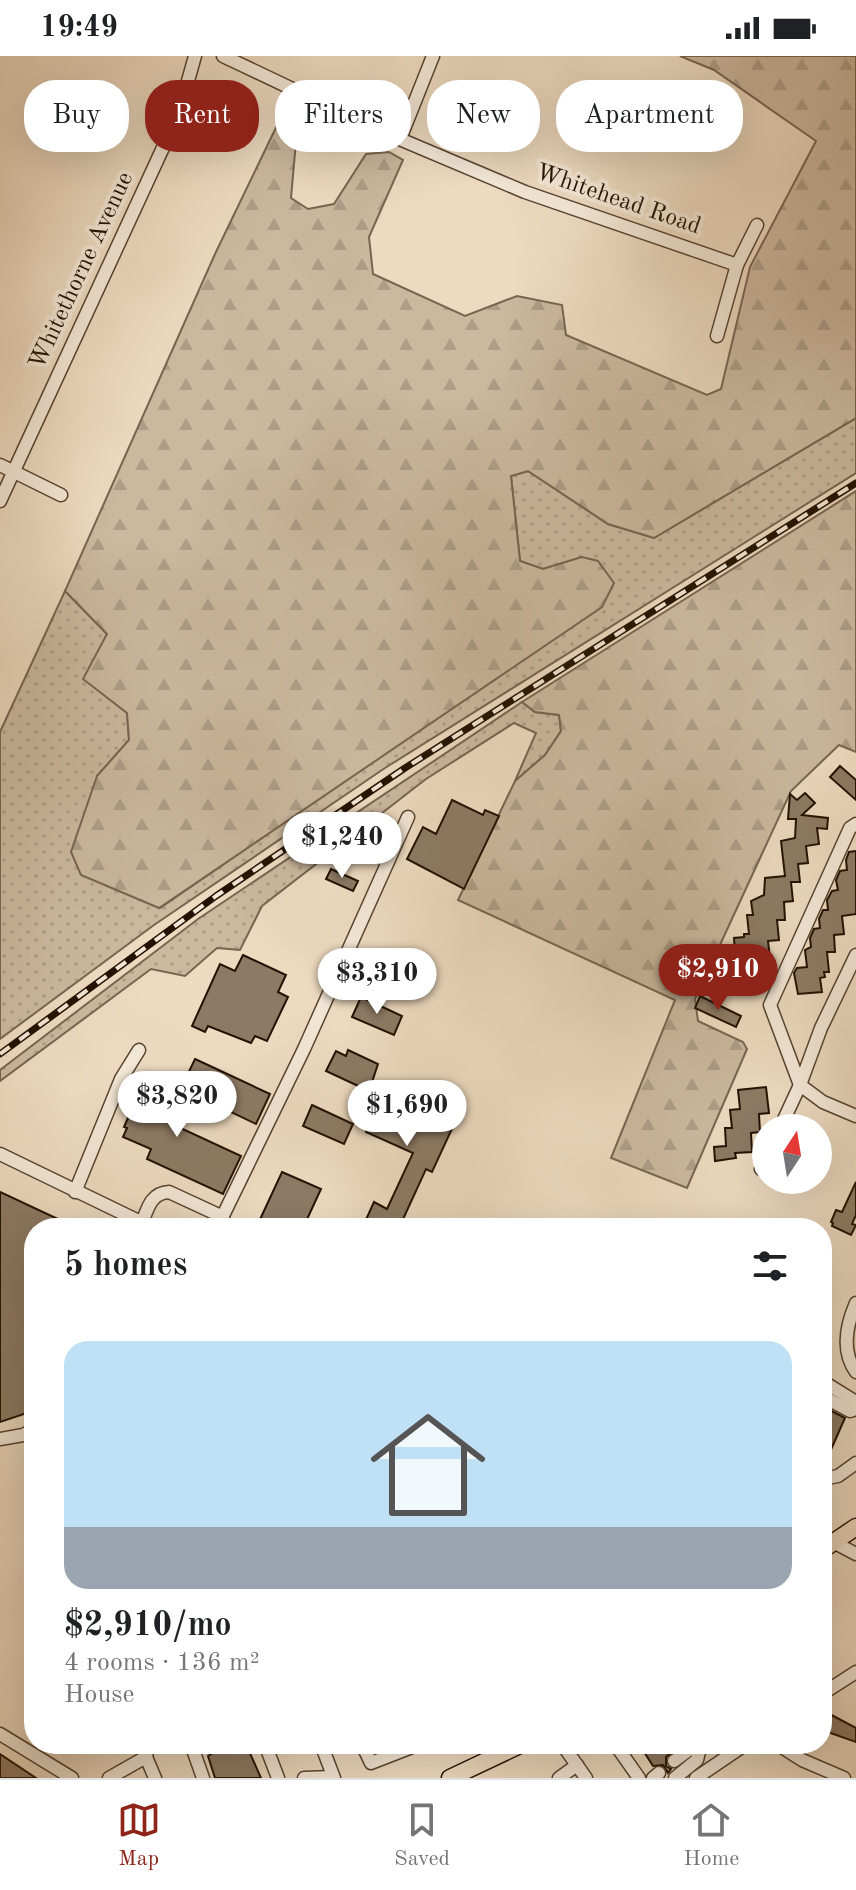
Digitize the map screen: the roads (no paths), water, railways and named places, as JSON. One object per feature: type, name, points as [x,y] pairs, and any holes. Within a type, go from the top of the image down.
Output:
[{"type":"main road","points":[[832,1540],[856,1527]]},
{"type":"main road","points":[[450,1778],[501,1754]]},
{"type":"street","name":"Whitethorne Avenue","points":[[0,501],[179,113],[195,56]]},
{"type":"street","name":"Whitehead Road","points":[[223,56],[275,80]]},
{"type":"street","points":[[411,111],[433,56]]},
{"type":"street","name":"Whitehead Road","points":[[411,144],[525,192],[737,265]]},
{"type":"street","points":[[717,336],[737,265],[757,225]]},
{"type":"street","points":[[0,465],[61,495]]},
{"type":"street","points":[[222,1218],[304,1049],[408,817]]},
{"type":"street","points":[[856,824],[850,828],[770,1005],[800,1085],[823,1102],[856,1116]]},
{"type":"street","points":[[787,1114],[821,1028],[856,955]]},
{"type":"street","points":[[75,1192],[121,1079],[139,1050]]},
{"type":"street","points":[[0,1154],[129,1218]]},
{"type":"street","points":[[147,1218],[153,1197],[169,1192],[212,1218]]},
{"type":"street","points":[[856,1303],[849,1320],[846,1343],[856,1372]]},
{"type":"street","points":[[832,1387],[856,1402]]},
{"type":"street","points":[[832,1401],[850,1411],[856,1409]]},
{"type":"street","points":[[0,1439],[24,1435]]},
{"type":"street","points":[[832,1479],[856,1463]]},
{"type":"street","points":[[832,1545],[856,1554]]},
{"type":"street","points":[[832,1688],[856,1672]]},
{"type":"street","points":[[0,1734],[24,1749]]},
{"type":"street","points":[[33,1754],[72,1778]]},
{"type":"street","points":[[115,1776],[143,1754]]},
{"type":"street","points":[[148,1754],[155,1778]]},
{"type":"street","points":[[195,1754],[203,1778]]},
{"type":"street","points":[[269,1754],[278,1778]]},
{"type":"street","points":[[304,1778],[334,1778],[325,1754]]},
{"type":"street","points":[[367,1754],[371,1763],[394,1754]]},
{"type":"street","points":[[569,1754],[586,1778]]},
{"type":"street","points":[[622,1754],[636,1775]]},
{"type":"street","points":[[674,1761],[684,1754]]},
{"type":"street","points":[[675,1778],[697,1760],[699,1754]]},
{"type":"street","points":[[696,1778],[731,1754]]},
{"type":"street","points":[[793,1754],[844,1778]]},
{"type":"street","points":[[559,1778],[577,1765]]},
{"type":"railway","points":[[0,1054],[216,896],[405,768],[856,483]]}]
